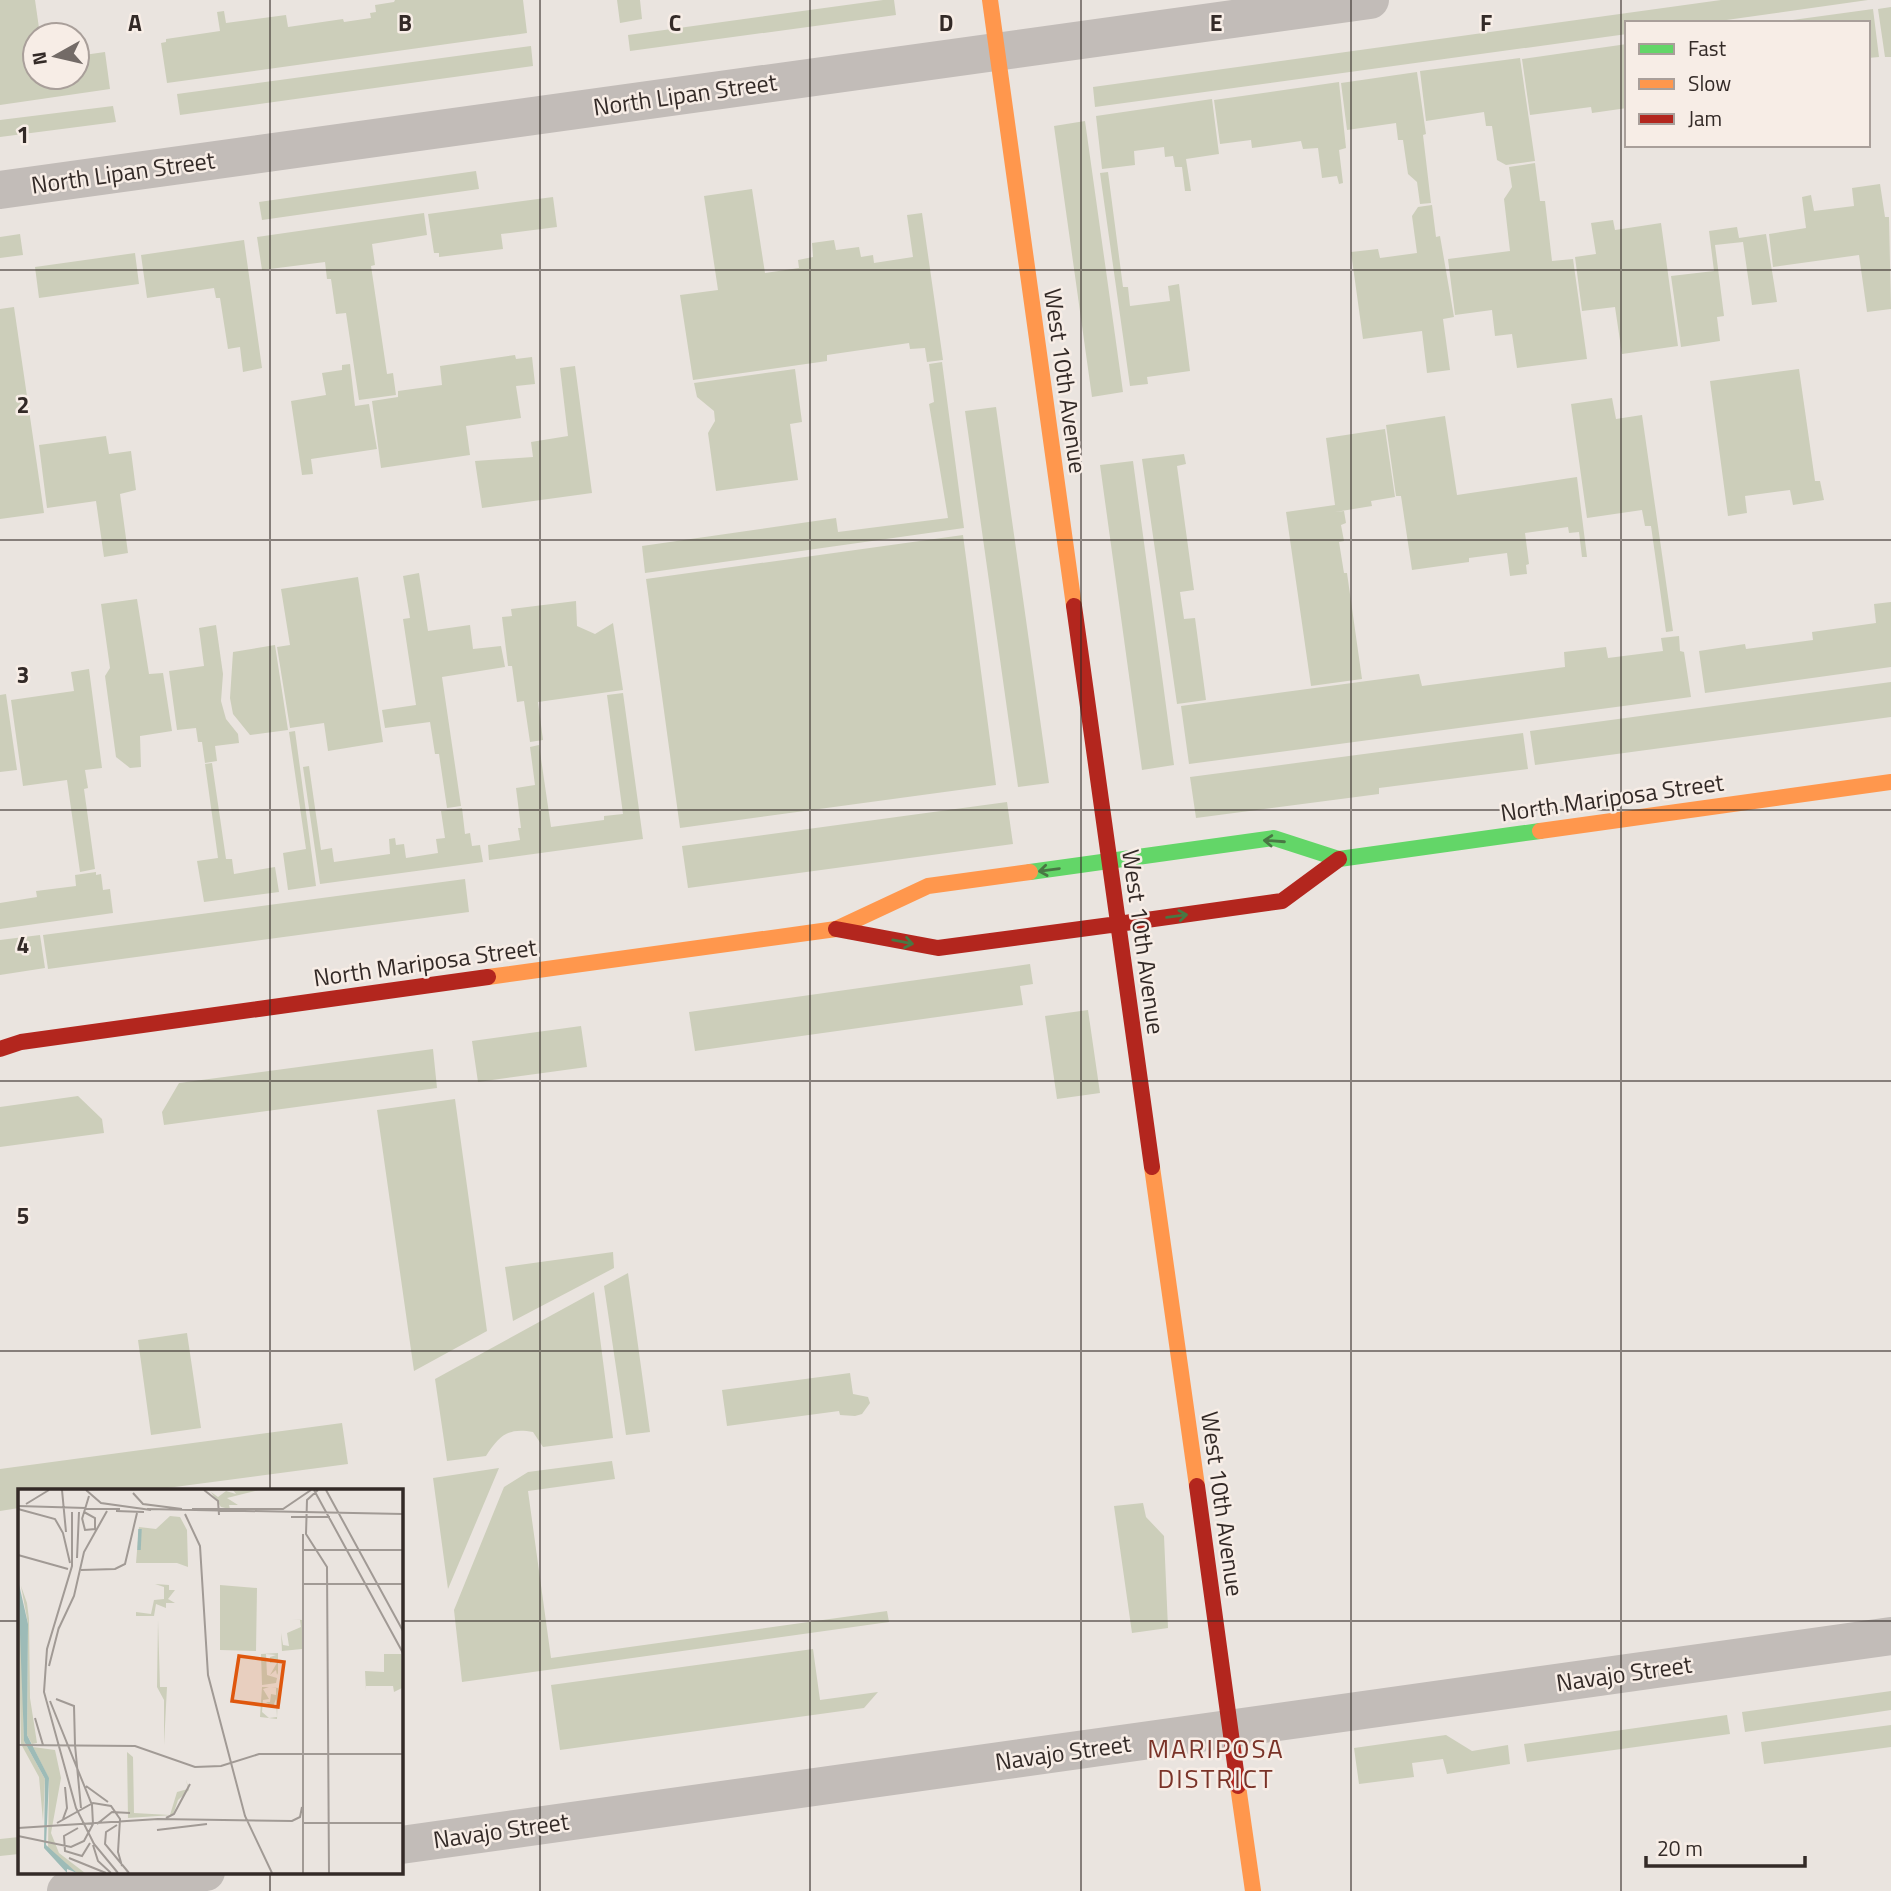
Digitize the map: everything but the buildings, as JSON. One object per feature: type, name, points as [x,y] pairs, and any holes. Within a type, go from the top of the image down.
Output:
[{"type":"street","name":"West 10th Avenue","points":[[990,0],[1252,1891]]},
{"type":"street","name":"North Lipan Street","points":[[0,190],[1370,0]]},
{"type":"street","name":"North Mariposa Street","points":[[0,1049],[21,1042],[836,929],[928,886],[1275,838],[1339,859],[1891,782]]},
{"type":"street","name":"North Mariposa Street","points":[[836,929],[938,948],[1118,924],[1282,901],[1339,859]]},
{"type":"street","name":"North Mariposa Street","points":[[0,1041],[21,1042]]},
{"type":"street","name":"Navajo Street","points":[[402,1845],[1891,1636]]},
{"type":"street","points":[[66,1891],[191,1874]]},
{"type":"green space","points":[[0,0],[35,0],[38,21],[21,21],[21,91],[91,91],[91,54],[105,52],[110,89],[0,105]]},
{"type":"green space","points":[[395,0],[523,0],[527,33],[167,83],[161,43],[166,42],[166,39],[220,31],[217,12],[224,11],[226,23],[286,15],[288,27],[371,18],[370,13],[376,12],[375,5]]},
{"type":"green space","points":[[617,0],[640,0],[642,19],[620,23]]},
{"type":"green space","points":[[894,0],[896,15],[630,51],[628,35]]},
{"type":"green space","points":[[1721,0],[1868,0],[1719,21],[1625,21],[1625,34],[1095,107],[1093,87]]},
{"type":"green space","points":[[1891,7],[1891,57],[1885,57],[1878,9]]},
{"type":"green space","points":[[1873,9],[1879,57],[1870,58],[1870,21],[1785,21]]},
{"type":"green space","points":[[1625,44],[1625,108],[1592,113],[1591,107],[1530,115],[1522,59]]},
{"type":"green space","points":[[531,46],[533,66],[180,115],[177,94]]},
{"type":"green space","points":[[1520,58],[1535,161],[1506,165],[1497,160],[1492,126],[1486,126],[1484,112],[1426,121],[1420,71]]},
{"type":"green space","points":[[1417,72],[1426,134],[1423,135],[1431,203],[1420,204],[1417,182],[1408,174],[1403,140],[1398,140],[1396,123],[1347,130],[1341,83]]},
{"type":"green space","points":[[1339,82],[1346,148],[1339,150],[1343,183],[1339,184],[1337,176],[1322,178],[1318,148],[1303,149],[1301,141],[1252,148],[1251,140],[1220,144],[1214,100]]},
{"type":"green space","points":[[1212,99],[1219,154],[1186,159],[1191,191],[1185,191],[1182,167],[1175,167],[1173,156],[1165,157],[1164,147],[1134,151],[1135,165],[1102,169],[1096,116]]},
{"type":"green space","points":[[113,106],[116,122],[0,137],[0,120]]},
{"type":"green space","points":[[1085,121],[1123,392],[1092,397],[1054,126]]},
{"type":"green space","points":[[1535,163],[1540,201],[1545,201],[1552,261],[1573,259],[1587,359],[1517,368],[1512,334],[1495,336],[1492,310],[1455,315],[1448,259],[1510,251],[1504,199],[1512,187],[1509,167]]},
{"type":"green space","points":[[476,171],[479,189],[262,220],[259,202]]},
{"type":"green space","points":[[1108,172],[1123,287],[1128,287],[1130,306],[1170,301],[1168,286],[1179,284],[1190,371],[1147,377],[1148,384],[1130,386],[1100,173]]},
{"type":"green space","points":[[1880,184],[1885,217],[1889,217],[1891,309],[1867,312],[1859,255],[1773,267],[1769,234],[1806,228],[1802,197],[1811,195],[1814,211],[1854,206],[1852,188]]},
{"type":"green space","points":[[752,189],[765,273],[799,268],[798,260],[813,257],[812,243],[834,240],[836,250],[859,247],[861,257],[873,255],[874,263],[913,257],[907,215],[922,213],[943,360],[927,362],[925,348],[910,349],[909,343],[827,355],[827,361],[693,380],[680,295],[718,290],[704,196]]},
{"type":"green space","points":[[553,197],[557,227],[501,234],[503,249],[439,257],[439,253],[434,253],[428,214]]},
{"type":"green space","points":[[1432,205],[1436,237],[1440,236],[1454,317],[1443,319],[1450,370],[1427,373],[1422,331],[1363,339],[1351,252],[1378,249],[1380,258],[1417,253],[1412,216],[1418,207]]},
{"type":"green space","points":[[424,213],[427,235],[372,244],[375,265],[371,266],[387,374],[393,373],[396,395],[359,400],[346,313],[336,314],[331,279],[327,279],[325,262],[262,270],[257,237]]},
{"type":"green space","points":[[1613,220],[1615,230],[1661,223],[1678,346],[1622,354],[1615,307],[1582,311],[1575,257],[1596,254],[1591,223]]},
{"type":"green space","points":[[1737,227],[1739,238],[1766,234],[1777,302],[1752,305],[1743,242],[1715,245],[1724,316],[1717,317],[1720,341],[1681,347],[1671,276],[1714,271],[1709,231]]},
{"type":"green space","points":[[20,234],[23,255],[0,258],[0,237]]},
{"type":"green space","points":[[244,240],[262,368],[243,372],[240,347],[228,349],[220,298],[216,298],[214,288],[147,298],[141,255]]},
{"type":"green space","points":[[135,253],[139,284],[39,298],[35,267]]},
{"type":"green space","points":[[14,307],[44,513],[0,519],[0,309]]},
{"type":"green space","points":[[515,355],[516,359],[532,357],[535,384],[516,386],[521,418],[466,426],[470,455],[381,468],[372,401],[398,397],[398,391],[442,385],[440,366]]},
{"type":"green space","points":[[942,362],[964,528],[645,573],[642,546],[836,518],[838,532],[948,518],[929,404],[934,402],[929,364]]},
{"type":"green space","points":[[350,364],[355,406],[369,404],[377,449],[311,459],[313,474],[302,475],[291,401],[326,395],[322,373],[342,370],[342,365]]},
{"type":"green space","points":[[575,366],[592,493],[482,508],[475,461],[533,457],[531,442],[568,436],[560,368]]},
{"type":"green space","points":[[795,369],[802,422],[790,424],[798,480],[716,491],[708,433],[715,421],[714,411],[697,397],[694,383]]},
{"type":"green space","points":[[1799,369],[1815,481],[1820,481],[1824,500],[1793,505],[1790,490],[1745,496],[1747,513],[1728,516],[1710,381]]},
{"type":"green space","points":[[1612,398],[1616,419],[1642,415],[1673,631],[1666,632],[1651,526],[1645,526],[1642,510],[1587,518],[1571,404]]},
{"type":"green space","points":[[996,407],[1049,783],[1018,787],[965,411]]},
{"type":"green space","points":[[1445,416],[1457,495],[1577,477],[1587,557],[1582,557],[1579,532],[1569,533],[1568,527],[1525,533],[1529,564],[1526,565],[1527,574],[1510,576],[1507,553],[1469,558],[1469,562],[1412,570],[1401,496],[1396,496],[1386,425]]},
{"type":"green space","points":[[1385,429],[1395,497],[1371,501],[1372,506],[1335,512],[1344,511],[1346,523],[1341,525],[1344,541],[1339,542],[1344,573],[1347,573],[1362,679],[1311,686],[1286,512],[1335,505],[1326,438]]},
{"type":"green space","points":[[106,436],[109,454],[131,451],[136,490],[120,494],[128,553],[104,557],[96,501],[47,508],[39,445]]},
{"type":"green space","points":[[1184,454],[1186,464],[1177,466],[1194,590],[1180,592],[1184,619],[1195,618],[1206,700],[1177,704],[1142,459]]},
{"type":"green space","points":[[1133,461],[1174,765],[1142,770],[1100,465]]},
{"type":"green space","points":[[963,535],[996,785],[680,828],[646,579]]},
{"type":"green space","points":[[419,573],[428,631],[470,625],[473,649],[501,646],[505,667],[442,677],[461,806],[447,808],[439,754],[435,754],[430,722],[385,728],[382,710],[416,705],[403,619],[410,618],[403,576]]},
{"type":"green space","points":[[358,577],[383,742],[328,751],[324,723],[290,728],[277,647],[290,645],[281,589]]},
{"type":"green space","points":[[137,599],[149,674],[163,673],[172,731],[140,736],[141,767],[130,768],[116,757],[105,676],[110,668],[101,604]]},
{"type":"green space","points":[[576,601],[577,626],[595,634],[613,623],[623,690],[538,702],[543,740],[530,742],[524,701],[517,702],[512,666],[508,666],[502,617],[512,616],[511,609]]},
{"type":"green space","points":[[1891,602],[1891,667],[1705,693],[1699,651],[1745,644],[1746,649],[1813,640],[1812,632],[1876,623],[1874,604]]},
{"type":"green space","points":[[216,625],[223,674],[221,701],[226,719],[238,734],[239,743],[215,746],[217,761],[205,763],[202,742],[198,742],[196,728],[177,730],[169,671],[204,666],[199,628]]},
{"type":"green space","points":[[1679,636],[1691,697],[1189,764],[1181,706],[1419,674],[1422,686],[1565,667],[1564,652],[1606,647],[1608,658],[1663,651],[1661,638]]},
{"type":"green space","points":[[275,645],[288,730],[250,735],[233,714],[230,698],[233,652]]},
{"type":"green space","points":[[89,669],[102,768],[85,770],[88,788],[84,789],[95,869],[80,872],[67,780],[23,786],[11,700],[74,691],[71,672]]},
{"type":"green space","points":[[1891,682],[1891,717],[1535,765],[1530,731]]},
{"type":"green space","points":[[623,693],[643,839],[489,860],[488,845],[520,840],[516,788],[535,785],[530,747],[539,745],[551,827],[604,820],[604,816],[623,814],[607,695]]},
{"type":"green space","points":[[6,694],[17,770],[0,772],[0,695]]},
{"type":"green space","points":[[295,731],[316,886],[288,890],[283,853],[306,849],[289,732]]},
{"type":"green space","points":[[1523,733],[1528,769],[1379,788],[1379,794],[1196,818],[1190,777]]},
{"type":"green space","points":[[212,763],[226,859],[232,859],[234,874],[275,867],[279,892],[204,902],[197,861],[218,858],[205,764]]},
{"type":"green space","points":[[309,766],[321,850],[332,848],[334,862],[390,854],[389,839],[395,838],[396,845],[404,844],[406,858],[438,853],[436,839],[445,838],[441,811],[462,808],[465,834],[470,833],[472,846],[480,845],[483,862],[320,884],[303,767]]},
{"type":"green space","points":[[1007,802],[1013,844],[688,888],[682,846]]},
{"type":"green space","points":[[96,872],[96,875],[101,874],[103,890],[110,889],[113,913],[0,929],[0,903],[37,897],[36,891],[76,886],[75,875]]},
{"type":"green space","points":[[465,879],[469,912],[48,969],[43,935]]},
{"type":"green space","points":[[40,935],[45,968],[0,975],[0,940]]},
{"type":"green space","points":[[1030,964],[1033,984],[1020,986],[1023,1005],[695,1051],[689,1012]]},
{"type":"green space","points":[[1088,1010],[1100,1093],[1057,1099],[1045,1016]]},
{"type":"green space","points":[[581,1026],[587,1067],[478,1082],[472,1041]]},
{"type":"green space","points":[[433,1049],[437,1088],[164,1125],[162,1112],[179,1083]]},
{"type":"green space","points":[[78,1096],[102,1119],[104,1133],[0,1147],[0,1107]]},
{"type":"green space","points":[[455,1099],[487,1331],[414,1371],[377,1110]]},
{"type":"green space","points":[[613,1252],[614,1268],[513,1321],[505,1267]]},
{"type":"green space","points":[[628,1273],[650,1432],[626,1435],[604,1286]]},
{"type":"green space","points":[[594,1292],[613,1438],[543,1447],[533,1432],[517,1431],[500,1438],[486,1456],[447,1461],[435,1379]]},
{"type":"green space","points":[[187,1333],[201,1428],[151,1435],[138,1340]]},
{"type":"green space","points":[[850,1373],[853,1394],[868,1397],[870,1403],[862,1414],[840,1415],[839,1411],[727,1426],[722,1390]]},
{"type":"green space","points":[[342,1423],[348,1464],[160,1489],[18,1489],[18,1508],[0,1511],[0,1469]]},
{"type":"green space","points":[[612,1461],[615,1479],[528,1491],[551,1658],[887,1611],[889,1622],[462,1682],[454,1610],[504,1487],[528,1472]]},
{"type":"green space","points":[[499,1468],[448,1589],[433,1478]]},
{"type":"green space","points":[[1143,1503],[1146,1517],[1164,1536],[1168,1628],[1132,1633],[1114,1506]]},
{"type":"green space","points":[[813,1649],[820,1700],[878,1692],[864,1708],[560,1750],[551,1685]]},
{"type":"green space","points":[[1891,1691],[1891,1710],[1745,1732],[1742,1712]]},
{"type":"green space","points":[[1727,1715],[1730,1734],[1527,1762],[1524,1744]]},
{"type":"green space","points":[[1891,1725],[1891,1747],[1764,1764],[1761,1742]]},
{"type":"green space","points":[[1446,1735],[1472,1751],[1508,1745],[1510,1764],[1447,1774],[1443,1759],[1412,1763],[1414,1777],[1359,1784],[1354,1748]]},
{"type":"green space","points":[[18,1837],[18,1854],[0,1856],[0,1839]]},
{"type":"traffic: fast","points":[[1030,872],[1274,838],[1339,859],[1540,831]]},
{"type":"traffic: slow","points":[[990,0],[1074,606]]},
{"type":"traffic: slow","points":[[1540,831],[1891,782]]},
{"type":"traffic: slow","points":[[488,977],[836,929],[928,886],[1030,872]]},
{"type":"traffic: slow","points":[[1152,1167],[1197,1486]]},
{"type":"traffic: slow","points":[[1238,1786],[1253,1891]]},
{"type":"traffic: jam","points":[[1074,606],[1152,1167]]},
{"type":"traffic: jam","points":[[836,929],[938,948],[1118,924],[1282,901],[1339,859]]},
{"type":"traffic: jam","points":[[0,1049],[21,1042],[488,977]]},
{"type":"traffic: jam","points":[[1197,1486],[1238,1786]]},
{"type":"district","name":"MARIPOSA DISTRICT","points":[[1216,1764]]}]
